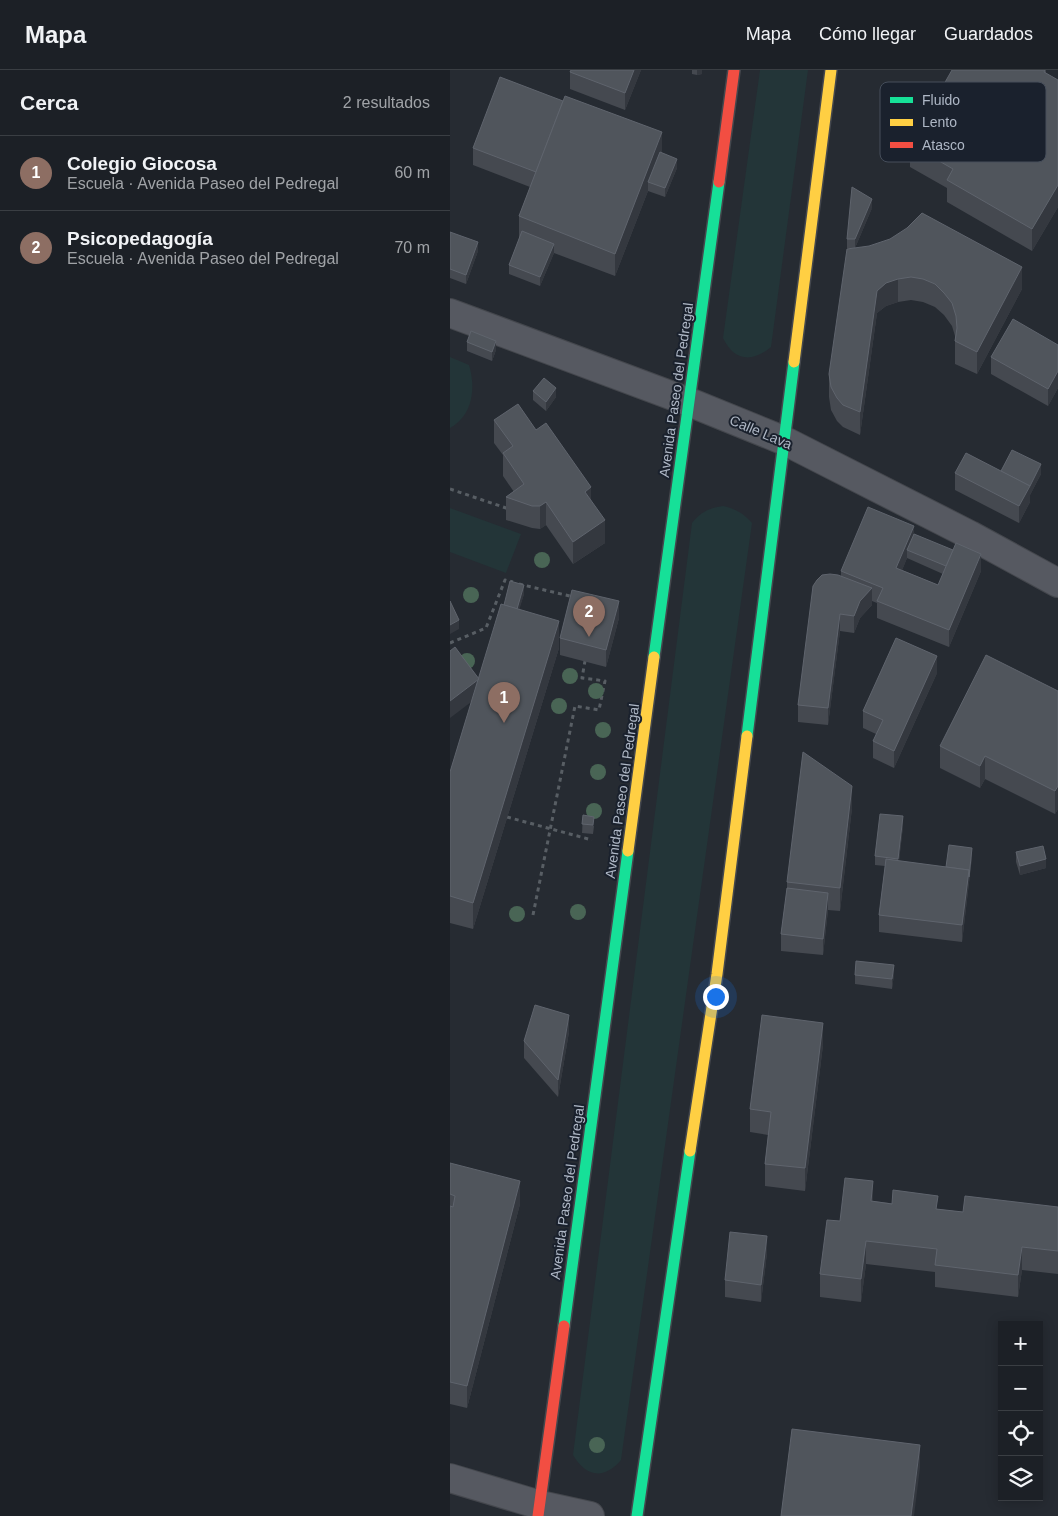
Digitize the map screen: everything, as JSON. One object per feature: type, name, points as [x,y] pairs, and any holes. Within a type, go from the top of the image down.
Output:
[{"type":"main road","name":"Avenida Paseo del Pedregal","points":[[539,1510],[631,842],[734,70]]},
{"type":"main road","points":[[637,1516],[717,974],[831,70]]},
{"type":"street","name":"Calle Lava","points":[[450,313],[689,402],[785,441],[970,535],[1058,583]]},
{"type":"street","points":[[450,1478],[539,1510],[590,1516]]},
{"type":"path","points":[[450,489],[512,510],[513,502]]},
{"type":"path","points":[[450,643],[486,628],[505,580],[576,597]]},
{"type":"path","points":[[533,915],[576,706],[599,710],[602,696],[605,681],[582,678],[585,661]]},
{"type":"path","points":[[507,817],[592,840]]},
{"type":"shaded area","points":[[760,70],[808,70],[771,347],[757,356],[744,357],[732,351],[723,338]]},
{"type":"shaded area","points":[[450,357],[469,365],[472,392],[471,400],[464,416],[450,428]]},
{"type":"shaded area","points":[[723,506],[739,512],[752,523],[621,1460],[608,1471],[596,1473],[589,1472],[573,1455],[692,523],[706,511]]},
{"type":"shaded area","points":[[450,508],[521,534],[506,573],[450,552]]},
{"type":"building","points":[[571,70],[634,70],[625,93],[570,72]]},
{"type":"building","points":[[952,70],[1045,70],[1044,72],[1058,80],[1058,185],[1032,229],[947,180],[953,169],[941,162],[1046,162],[1046,82],[945,82]]},
{"type":"building","points":[[500,77],[563,101],[536,172],[473,148]]},
{"type":"building","points":[[565,96],[662,132],[615,254],[519,216]]},
{"type":"building","points":[[660,152],[677,159],[665,188],[648,182]]},
{"type":"building","points":[[852,187],[872,199],[855,239],[847,239]]},
{"type":"building","points":[[922,213],[1022,267],[977,352],[955,341],[957,328],[952,303],[935,284],[911,277],[886,283],[877,291],[860,412],[843,405],[837,398],[831,387],[829,374],[847,249],[869,246],[890,239],[907,228]]},
{"type":"building","points":[[522,231],[554,244],[540,277],[509,265]]},
{"type":"building","points":[[450,232],[478,242],[466,275],[450,269]]},
{"type":"building","points":[[1013,319],[1058,345],[1058,371],[1048,389],[991,357]]},
{"type":"building","points":[[471,331],[496,341],[492,352],[467,342]]},
{"type":"building","points":[[544,378],[556,388],[546,402],[533,391]]},
{"type":"building","points":[[518,404],[536,430],[546,423],[591,487],[585,492],[605,520],[573,542],[546,502],[540,506],[532,506],[506,497],[524,484],[503,453],[513,446],[494,420]]},
{"type":"building","points":[[1012,450],[1041,464],[1030,486],[1001,471]]},
{"type":"building","points":[[966,453],[1030,486],[1019,506],[955,473]]},
{"type":"building","points":[[868,507],[914,526],[896,568],[938,585],[956,543],[981,554],[949,630],[877,601],[883,588],[841,571]]},
{"type":"building","points":[[914,534],[953,550],[946,566],[907,550]]},
{"type":"building","points":[[822,575],[838,575],[872,588],[860,601],[854,616],[840,614],[828,708],[798,705],[813,586]]},
{"type":"building","points":[[510,581],[524,585],[517,609],[504,605]]},
{"type":"building","points":[[572,590],[619,601],[606,650],[560,638]]},
{"type":"building","points":[[450,601],[459,620],[450,625]]},
{"type":"building","points":[[501,604],[559,621],[473,903],[450,896],[450,772]]},
{"type":"building","points":[[896,638],[937,656],[894,751],[873,741],[883,720],[863,711]]},
{"type":"building","points":[[455,647],[479,679],[450,701],[450,651]]},
{"type":"building","points":[[986,655],[1058,691],[1058,786],[1055,791],[985,756],[980,766],[940,746]]},
{"type":"building","points":[[803,752],[852,786],[840,888],[787,882]]},
{"type":"building","points":[[880,814],[903,816],[898,859],[875,856]]},
{"type":"building","points":[[583,815],[594,817],[593,825],[582,824]]},
{"type":"building","points":[[949,845],[972,848],[969,877],[969,870],[946,867]]},
{"type":"building","points":[[1043,846],[1046,859],[1020,866],[1016,852]]},
{"type":"building","points":[[886,859],[969,870],[962,925],[879,915]]},
{"type":"building","points":[[787,888],[828,893],[823,939],[781,934]]},
{"type":"building","points":[[856,961],[894,965],[892,979],[855,975]]},
{"type":"building","points":[[535,1005],[569,1015],[558,1080],[524,1041]]},
{"type":"building","points":[[762,1015],[823,1023],[805,1168],[765,1164],[771,1112],[750,1109]]},
{"type":"building","points":[[450,1163],[520,1181],[467,1386],[450,1382],[450,1206],[453,1207],[455,1196],[450,1194]]},
{"type":"building","points":[[845,1178],[873,1181],[871,1201],[892,1204],[893,1190],[938,1196],[936,1209],[963,1212],[965,1196],[1058,1207],[1058,1251],[1022,1247],[1018,1275],[935,1265],[937,1249],[866,1241],[861,1279],[820,1274],[827,1220],[840,1221]]},
{"type":"building","points":[[730,1232],[767,1236],[761,1285],[725,1280]]},
{"type":"building","points":[[792,1429],[920,1445],[911,1516],[781,1516]]},
{"type":"traffic: fast","points":[[654,657],[719,182]]},
{"type":"traffic: fast","points":[[747,736],[794,362]]},
{"type":"traffic: fast","points":[[564,1326],[628,851]]},
{"type":"traffic: fast","points":[[637,1516],[690,1151]]},
{"type":"traffic: slow","points":[[794,362],[831,70]]},
{"type":"traffic: slow","points":[[628,851],[654,657]]},
{"type":"traffic: slow","points":[[690,1151],[717,974],[747,736]]},
{"type":"traffic: jam","points":[[719,182],[734,70]]},
{"type":"traffic: jam","points":[[538,1516],[564,1326]]},
{"type":"place","name":"Psicopedagogía","points":[[589,637]]},
{"type":"place","name":"Colegio Giocosa","points":[[504,723]]}]
